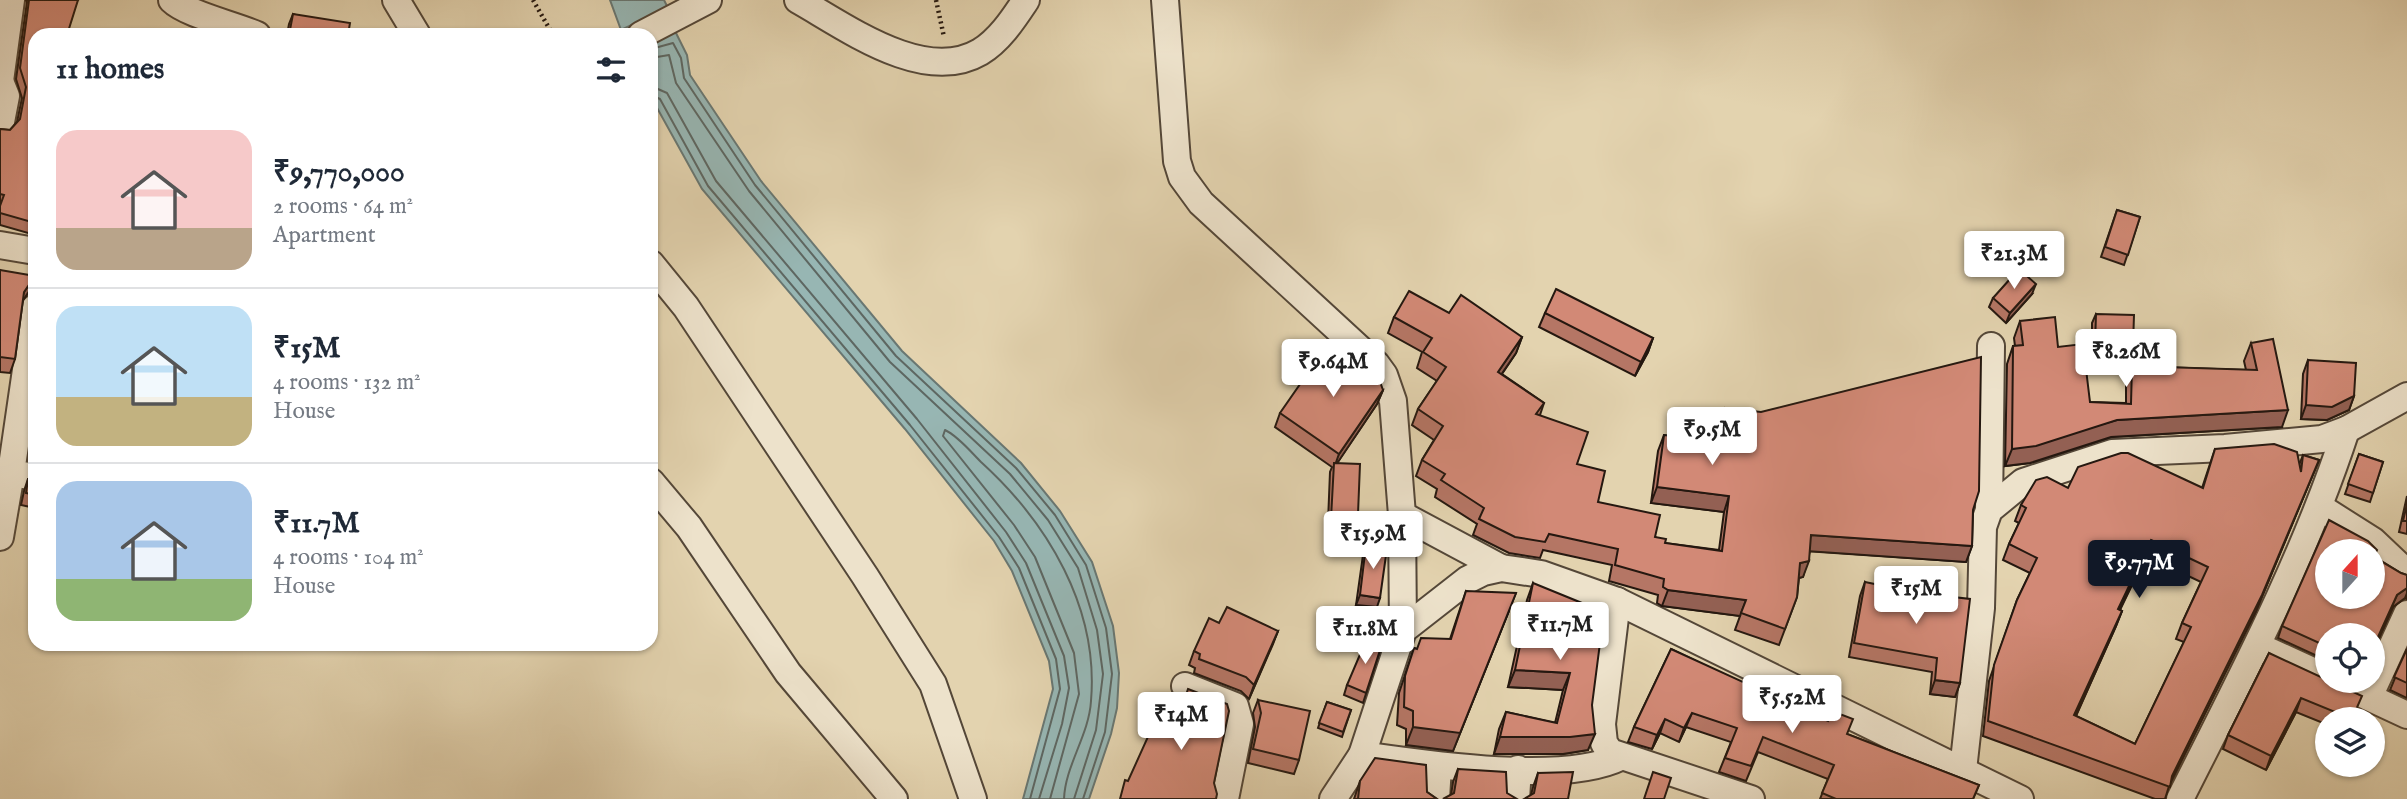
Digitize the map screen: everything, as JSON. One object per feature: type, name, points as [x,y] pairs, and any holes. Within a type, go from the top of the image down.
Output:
[{"type":"street","points":[[0,127],[6,96],[0,81],[12,0]]},
{"type":"street","points":[[172,0],[181,9],[242,28]]},
{"type":"street","points":[[396,0],[413,28]]},
{"type":"street","points":[[654,28],[708,0]]},
{"type":"street","points":[[798,0],[882,47],[908,57],[948,61],[961,60],[981,52],[997,38],[1026,0]]},
{"type":"street","points":[[1165,0],[1175,148],[1182,177],[1201,203],[1384,375],[1393,401],[1402,515],[1403,630],[1362,755],[1333,799]]},
{"type":"street","points":[[0,245],[28,250]]},
{"type":"street","points":[[658,272],[672,287],[883,604],[933,684],[973,799]]},
{"type":"street","points":[[1963,770],[1981,608],[1983,527],[1989,510],[1991,346]]},
{"type":"street","points":[[1989,510],[2022,482],[2112,453],[2239,447],[2322,439],[2346,430],[2407,396]]},
{"type":"street","points":[[0,537],[23,475],[28,405]]},
{"type":"street","points":[[2180,799],[2258,646],[2320,508],[2346,430]]},
{"type":"street","points":[[658,490],[689,527],[788,673],[894,799]]},
{"type":"street","points":[[2320,508],[2373,541],[2407,573]]},
{"type":"street","points":[[1402,515],[1502,568],[1541,574],[1617,601],[2020,799]]},
{"type":"street","points":[[1403,630],[1467,580],[1483,572],[1502,568]]},
{"type":"street","points":[[1617,601],[1602,724],[1604,743],[1610,752],[1751,799]]},
{"type":"street","points":[[2369,697],[2407,614]]},
{"type":"street","points":[[2258,646],[2315,672]]},
{"type":"street","points":[[1185,685],[1235,706],[1239,713],[1240,724],[1226,799]]},
{"type":"street","points":[[2360,693],[2407,715]]},
{"type":"street","points":[[1362,755],[1438,766],[1518,769],[1601,766],[1620,757]]},
{"type":"street","points":[[1436,799],[1438,766]]},
{"type":"street","points":[[1516,799],[1518,769]]},
{"type":"path","points":[[533,0],[549,28]]},
{"type":"path","points":[[936,0],[948,61]]},
{"type":"water","points":[[610,0],[664,0],[668,8],[620,28]]},
{"type":"water","points":[[675,31],[687,55],[690,75],[761,181],[902,351],[1021,463],[1060,511],[1092,562],[1113,626],[1119,673],[1117,708],[1111,734],[1089,799],[1023,799],[1053,689],[1049,661],[1012,571],[994,541],[905,429],[702,189],[658,110],[658,40]]},
{"type":"building","points":[[29,0],[78,0],[69,28],[28,28],[28,221],[0,213],[4,195],[0,194],[0,129],[10,130],[20,119],[26,87],[20,68]]},
{"type":"building","points":[[293,14],[350,23],[349,28],[290,28]]},
{"type":"building","points":[[2117,210],[2140,217],[2128,255],[2105,247]]},
{"type":"building","points":[[2019,269],[2036,284],[2010,313],[1993,298]]},
{"type":"building","points":[[0,270],[28,275],[28,286],[24,292],[15,359],[0,357]]},
{"type":"building","points":[[1556,289],[1653,338],[1641,362],[1545,313]]},
{"type":"building","points":[[1409,291],[1449,313],[1461,295],[1522,337],[1498,372],[1544,403],[1536,414],[1588,432],[1577,464],[1605,471],[1598,502],[1660,515],[1655,537],[1666,539],[1665,543],[1722,551],[1729,496],[1657,487],[1664,435],[1720,442],[1725,408],[1761,412],[1981,357],[1979,491],[1973,510],[1972,546],[1811,535],[1809,561],[1800,563],[1797,597],[1785,629],[1741,613],[1746,600],[1668,590],[1663,587],[1664,579],[1615,565],[1618,549],[1549,534],[1545,542],[1515,537],[1479,519],[1484,508],[1441,480],[1445,474],[1422,460],[1443,426],[1418,409],[1446,367],[1423,352],[1432,338],[1394,317]]},
{"type":"building","points":[[2096,314],[2134,315],[2133,346],[2095,345]]},
{"type":"building","points":[[2055,317],[2058,347],[2083,344],[2090,402],[2131,404],[2132,366],[2257,370],[2251,343],[2273,339],[2288,410],[2117,420],[2036,446],[2012,449],[2013,346],[2023,345],[2020,321]]},
{"type":"building","points":[[1328,344],[1379,379],[1383,390],[1339,454],[1280,413]]},
{"type":"building","points":[[2308,360],[2356,363],[2354,396],[2332,407],[2306,405]]},
{"type":"building","points":[[2274,444],[2297,452],[2301,472],[2303,455],[2319,460],[2262,595],[2172,776],[2170,787],[1988,721],[1994,665],[2017,600],[2037,558],[2009,544],[2026,508],[2021,505],[2036,480],[2047,477],[2068,488],[2078,467],[2128,453],[2203,488],[2215,449]],"holes":[[[2151,540],[2208,567],[2182,623],[2191,627],[2135,744],[2074,715],[2122,611],[2118,609]]]},
{"type":"building","points":[[2359,454],[2383,462],[2373,493],[2348,484]]},
{"type":"building","points":[[1334,463],[1360,464],[1357,539],[1330,537]]},
{"type":"building","points":[[2407,504],[2407,521],[2403,521]]},
{"type":"building","points":[[2329,520],[2364,539],[2321,539]]},
{"type":"building","points":[[1366,545],[1387,548],[1380,598],[1360,595]]},
{"type":"building","points":[[2315,552],[2315,609],[2385,609],[2385,564],[2407,575],[2407,588],[2397,595],[2384,623],[2315,623],[2315,641],[2282,626]]},
{"type":"building","points":[[1865,582],[1918,593],[1970,599],[1960,683],[1935,680],[1937,658],[1854,643]]},
{"type":"building","points":[[1533,583],[1604,612],[1592,705],[1595,734],[1570,737],[1500,737],[1506,712],[1557,723],[1570,673],[1515,670]]},
{"type":"building","points":[[1466,591],[1516,593],[1460,733],[1413,727],[1413,711],[1404,707],[1405,676],[1414,648],[1417,649],[1421,638],[1451,639]]},
{"type":"building","points":[[1227,607],[1278,631],[1254,685],[1246,677],[1199,659],[1200,654],[1194,651],[1209,618],[1219,623]]},
{"type":"building","points":[[1367,638],[1382,644],[1366,693],[1347,685]]},
{"type":"building","points":[[1671,649],[1828,721],[1832,711],[1853,719],[1847,734],[1979,785],[1973,799],[1836,799],[1822,793],[1834,765],[1763,737],[1751,766],[1725,758],[1737,728],[1692,713],[1684,728],[1665,719],[1657,735],[1634,727]]},
{"type":"building","points":[[2407,649],[2407,683],[2394,677]]},
{"type":"building","points":[[2269,653],[2315,674],[2315,693],[2356,693],[2362,696],[2357,707],[2323,707],[2301,698],[2271,756],[2228,735]]},
{"type":"building","points":[[1188,689],[1227,704],[1229,711],[1214,783],[1216,799],[1120,799],[1125,780],[1128,781],[1165,699],[1182,707]]},
{"type":"building","points":[[1258,700],[1310,711],[1299,760],[1253,749],[1261,713]]},
{"type":"building","points":[[1327,702],[1351,710],[1343,732],[1319,723]]},
{"type":"building","points":[[1375,758],[1426,765],[1427,792],[1437,799],[1358,799],[1360,781]]},
{"type":"building","points":[[1458,769],[1506,772],[1507,793],[1517,799],[1443,799],[1454,793]]},
{"type":"building","points":[[1573,772],[1568,799],[1524,799],[1534,793],[1538,773]]},
{"type":"building","points":[[1653,772],[1671,778],[1664,799],[1644,799]]}]
